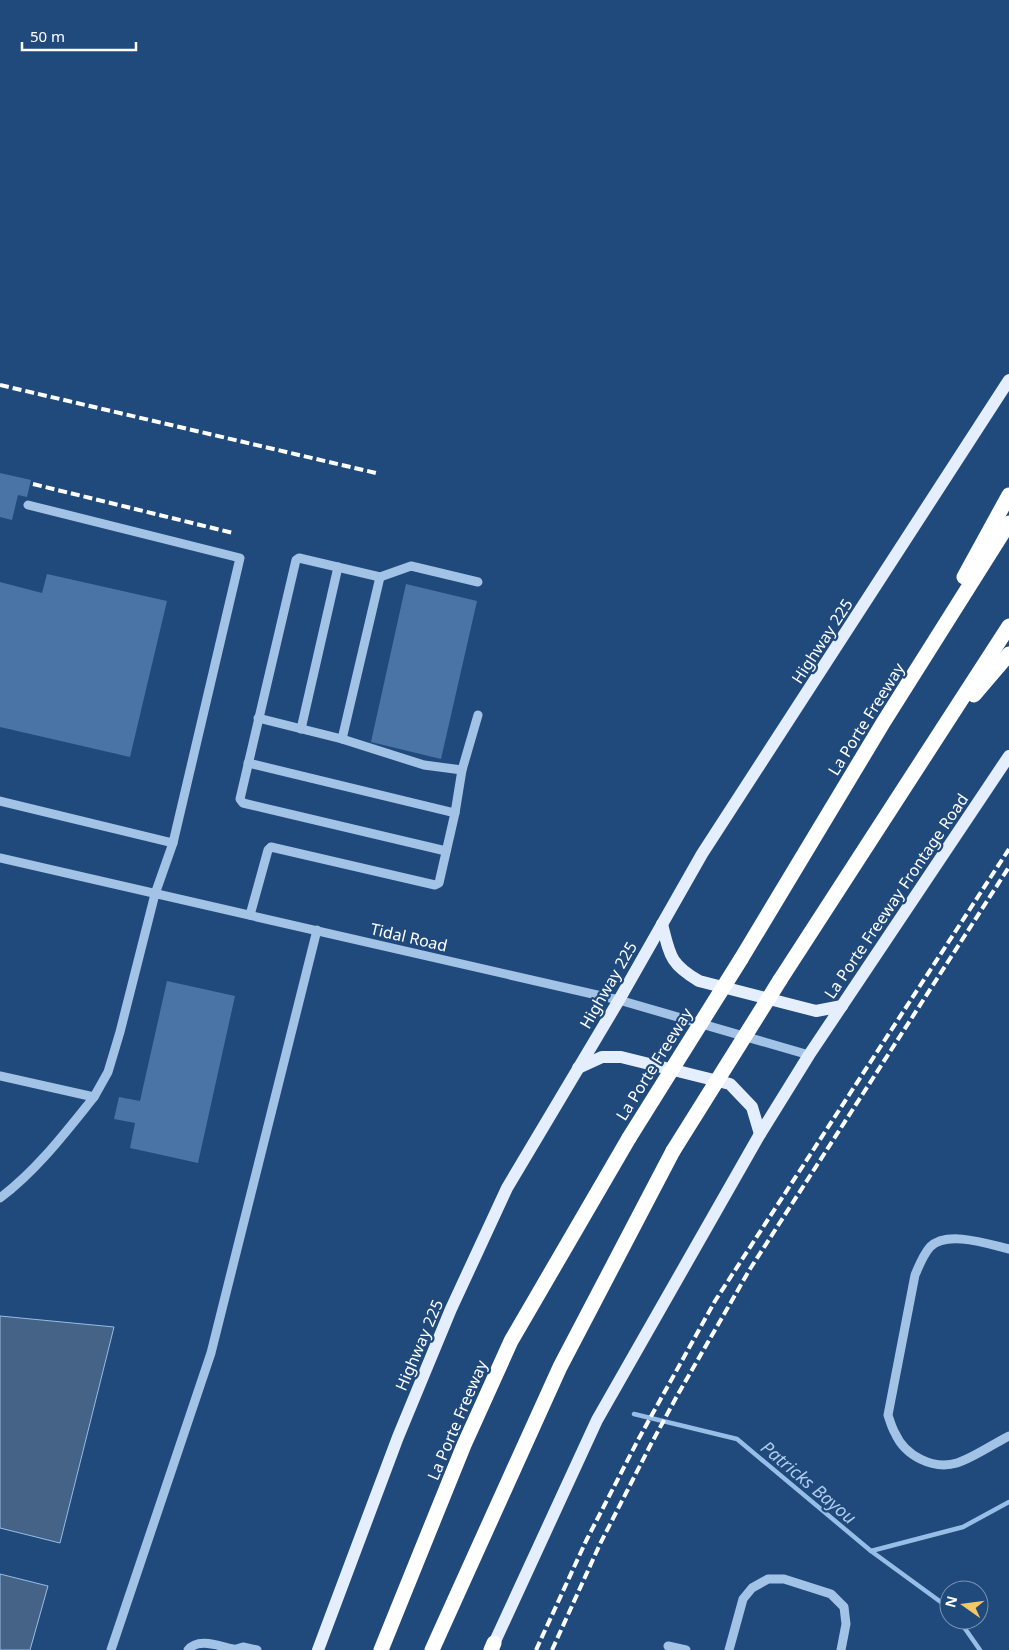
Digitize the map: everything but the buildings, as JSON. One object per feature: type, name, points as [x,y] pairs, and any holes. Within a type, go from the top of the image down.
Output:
[{"type":"highway","points":[[884,723],[1009,495]]},
{"type":"highway","name":"La Porte Freeway","points":[[381,1650],[464,1445],[511,1341],[629,1138],[1009,523]]},
{"type":"highway","points":[[432,1650],[560,1367],[673,1152],[780,980],[1009,626]]},
{"type":"highway","points":[[938,738],[1009,654]]},
{"type":"main road","name":"Highway 225","points":[[318,1650],[372,1504],[451,1309],[507,1188],[619,1000],[702,854],[1009,380]]},
{"type":"main road","name":"La Porte Freeway Frontage Road","points":[[809,1055],[1009,756]]},
{"type":"main road","points":[[662,924],[669,954],[683,972],[699,982],[816,1010],[842,1006]]},
{"type":"main road","points":[[492,1648],[597,1420],[760,1134],[809,1055]]},
{"type":"main road","points":[[578,1068],[602,1057],[622,1057],[730,1084],[752,1107],[760,1134]]},
{"type":"street","points":[[0,1198],[25,1177],[56,1144],[94,1098],[108,1072],[155,894],[173,843],[240,558],[28,505]]},
{"type":"street","points":[[446,852],[242,803],[240,799],[296,560],[299,558],[380,577],[410,566],[478,582]]},
{"type":"street","points":[[301,729],[338,567]]},
{"type":"street","points":[[342,739],[380,577]]},
{"type":"street","points":[[250,915],[268,850],[271,847],[435,885],[439,883],[455,813],[462,770],[478,715]]},
{"type":"street","points":[[258,718],[342,739],[424,765],[462,770]]},
{"type":"street","points":[[248,763],[455,813]]},
{"type":"street","points":[[0,801],[173,843]]},
{"type":"street","name":"Tidal Road","points":[[0,858],[619,1000],[809,1055]]},
{"type":"street","points":[[111,1650],[211,1353],[317,930]]},
{"type":"street","points":[[0,1076],[94,1098]]},
{"type":"street","points":[[1009,1249],[972,1240],[945,1239],[930,1247],[915,1275],[888,1415],[895,1435],[908,1451],[925,1462],[940,1466],[958,1463],[1009,1436]]},
{"type":"street","points":[[729,1650],[743,1599],[752,1588],[768,1579],[784,1579],[831,1594],[844,1606],[846,1624],[841,1650]]},
{"type":"street","points":[[188,1650],[191,1646],[200,1642],[233,1650],[243,1647],[257,1650]]},
{"type":"street","points":[[668,1646],[686,1650]]},
{"type":"water","points":[[0,1316],[114,1327],[60,1543],[0,1528]]},
{"type":"water","points":[[0,1574],[48,1586],[30,1650],[0,1650]]},
{"type":"waterway","name":"Patricks Bayou","points":[[634,1414],[737,1439],[871,1551],[939,1601]]},
{"type":"waterway","points":[[871,1551],[963,1527],[1009,1502]]},
{"type":"waterway","name":"Patricks Bayou","points":[[966,1630],[980,1650]]},
{"type":"railway","points":[[0,385],[376,473]]},
{"type":"railway","points":[[33,484],[233,533]]},
{"type":"railway","points":[[536,1650],[586,1541],[638,1440],[715,1301],[1009,849]]},
{"type":"railway","points":[[552,1650],[600,1544],[650,1446],[750,1269],[1009,867]]}]
